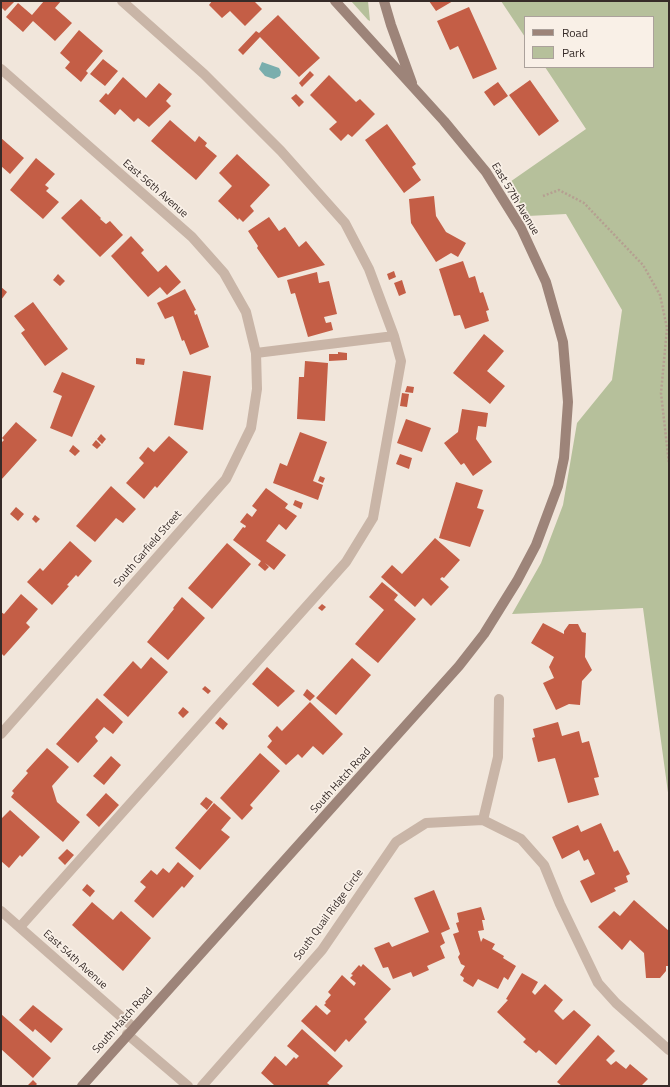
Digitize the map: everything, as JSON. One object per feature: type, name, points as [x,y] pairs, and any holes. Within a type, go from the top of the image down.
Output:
[{"type":"main road","name":"East 57th Avenue","points":[[335,1],[414,88],[486,172],[521,228],[546,282],[563,342],[568,402],[564,458]]},
{"type":"main road","points":[[384,1],[391,25],[414,88]]},
{"type":"main road","name":"South Hatch Road","points":[[82,1086],[432,698],[484,634],[517,581],[536,546],[558,486],[564,458]]},
{"type":"street","points":[[20,927],[346,562],[373,518],[401,361],[394,336],[369,269],[345,223],[280,151],[204,74],[122,1]]},
{"type":"street","name":"East 56th Avenue","points":[[1,69],[192,237],[224,273],[246,312],[256,353]]},
{"type":"street","points":[[256,353],[394,336]]},
{"type":"street","name":"South Garfield Street","points":[[1,734],[226,478],[251,428],[257,389],[256,353]]},
{"type":"street","points":[[499,699],[498,756],[483,820],[521,839],[544,865],[560,904],[598,983],[616,1003],[669,1050]]},
{"type":"street","name":"South Quail Ridge Circle","points":[[202,1086],[322,950],[396,842],[426,824],[483,820]]},
{"type":"street","name":"East 54th Avenue","points":[[1,911],[20,927],[188,1086]]},
{"type":"path","points":[[543,196],[559,190],[584,203],[643,265],[660,295],[667,328],[661,393],[669,464]]},
{"type":"green space","points":[[351,1],[368,1],[370,21],[368,20]]},
{"type":"green space","points":[[501,1],[669,1],[669,800],[643,608],[512,614],[541,563],[563,505],[577,423],[612,380],[622,310],[566,214],[528,216],[507,184],[586,129],[546,68],[654,68],[654,16],[524,16],[524,36]]},
{"type":"water","points":[[262,62],[279,68],[281,72],[280,76],[274,79],[265,76],[259,69]]},
{"type":"building","points":[[1,1],[15,1],[5,11],[1,7]]},
{"type":"building","points":[[44,1],[61,1],[55,8],[72,23],[55,41],[33,21],[23,32],[6,17],[18,3],[32,15]]},
{"type":"building","points":[[212,1],[254,1],[262,9],[245,26],[230,11],[222,18],[209,5]]},
{"type":"building","points":[[429,1],[453,1],[436,11]]},
{"type":"building","points":[[469,7],[497,69],[473,79],[458,46],[450,50],[437,21]]},
{"type":"building","points":[[278,15],[320,58],[299,77],[260,37],[243,55],[238,50],[256,31],[259,33]]},
{"type":"building","points":[[79,30],[103,51],[86,71],[88,73],[81,82],[65,68],[70,62],[60,53]]},
{"type":"building","points":[[103,59],[118,71],[105,86],[90,74]]},
{"type":"building","points":[[310,71],[314,75],[302,87],[299,83]]},
{"type":"building","points":[[329,75],[356,102],[360,99],[375,114],[352,137],[348,134],[341,141],[329,129],[337,122],[310,95]]},
{"type":"building","points":[[123,77],[146,98],[159,83],[172,94],[166,101],[171,106],[149,127],[138,118],[134,122],[120,109],[115,115],[99,101],[106,93],[108,95]]},
{"type":"building","points":[[530,80],[559,121],[539,136],[509,95]]},
{"type":"building","points":[[498,82],[508,96],[494,106],[484,92]]},
{"type":"building","points":[[296,94],[304,102],[299,107],[291,98]]},
{"type":"building","points":[[170,120],[195,142],[199,136],[207,143],[205,146],[217,156],[196,180],[151,141]]},
{"type":"building","points":[[387,124],[416,164],[412,167],[421,180],[404,193],[365,140]]},
{"type":"building","points":[[1,138],[24,158],[10,174],[1,166]]},
{"type":"building","points":[[237,154],[270,185],[250,206],[254,211],[243,222],[239,218],[238,220],[218,201],[232,186],[219,173]]},
{"type":"building","points":[[36,158],[55,174],[45,185],[49,188],[46,191],[59,202],[43,219],[10,190]]},
{"type":"building","points":[[434,196],[436,216],[446,232],[466,243],[458,257],[451,253],[436,262],[411,223],[409,199]]},
{"type":"building","points":[[81,199],[101,218],[100,219],[106,224],[110,221],[123,235],[100,257],[61,218]]},
{"type":"building","points":[[269,217],[279,231],[285,227],[299,247],[306,241],[325,265],[278,278],[257,248],[258,246],[248,231]]},
{"type":"building","points":[[131,236],[144,250],[141,253],[158,272],[166,265],[181,282],[167,295],[160,287],[148,297],[111,256]]},
{"type":"building","points":[[463,261],[469,278],[475,276],[480,293],[483,292],[489,310],[486,311],[489,321],[465,329],[460,315],[454,316],[439,269]]},
{"type":"building","points":[[394,271],[396,277],[389,280],[387,274]]},
{"type":"building","points":[[317,272],[319,283],[329,281],[337,314],[324,317],[326,323],[331,322],[333,330],[308,337],[295,293],[291,294],[287,280]]},
{"type":"building","points":[[58,274],[65,281],[60,286],[53,280]]},
{"type":"building","points":[[402,280],[406,293],[399,296],[394,283]]},
{"type":"building","points":[[1,287],[7,292],[1,300]]},
{"type":"building","points":[[185,289],[196,310],[194,311],[195,315],[197,314],[209,347],[190,355],[184,340],[182,341],[173,316],[165,319],[157,303]]},
{"type":"building","points":[[33,302],[68,349],[45,366],[21,333],[25,330],[14,316]]},
{"type":"building","points":[[484,334],[504,351],[487,371],[505,386],[490,404],[453,373]]},
{"type":"building","points":[[338,352],[347,353],[347,360],[329,361],[329,354],[338,354]]},
{"type":"building","points":[[136,358],[145,359],[144,365],[136,364]]},
{"type":"building","points":[[305,361],[328,363],[325,421],[297,419],[299,377],[304,377]]},
{"type":"building","points":[[183,371],[211,376],[203,430],[174,425]]},
{"type":"building","points":[[62,372],[95,386],[72,437],[50,428],[62,396],[53,392]]},
{"type":"building","points":[[407,386],[414,387],[413,393],[405,392]]},
{"type":"building","points":[[402,393],[409,394],[407,407],[400,406]]},
{"type":"building","points":[[462,409],[488,413],[486,427],[478,426],[476,439],[492,462],[473,476],[464,463],[461,465],[444,443],[458,432]]},
{"type":"building","points":[[406,419],[431,428],[422,452],[397,443]]},
{"type":"building","points":[[16,422],[37,440],[1,480],[1,443],[4,440],[2,438]]},
{"type":"building","points":[[300,432],[327,442],[313,481],[323,485],[318,500],[273,483],[280,463],[287,466]]},
{"type":"building","points":[[101,434],[106,439],[102,444],[97,439]]},
{"type":"building","points":[[169,436],[188,452],[157,488],[155,486],[144,499],[126,483],[144,463],[139,458],[148,447],[154,452]]},
{"type":"building","points":[[96,440],[101,445],[97,449],[92,445]]},
{"type":"building","points":[[73,445],[80,451],[75,456],[69,451]]},
{"type":"building","points":[[400,454],[412,458],[409,469],[396,464]]},
{"type":"building","points":[[320,476],[325,478],[323,483],[318,481]]},
{"type":"building","points":[[456,482],[483,490],[477,508],[484,510],[470,547],[439,538]]},
{"type":"building","points":[[111,486],[136,509],[123,523],[116,518],[95,542],[76,526]]},
{"type":"building","points":[[266,488],[288,504],[285,508],[297,516],[286,530],[279,524],[266,541],[286,555],[274,570],[265,563],[269,567],[265,571],[258,565],[261,561],[233,540],[243,527],[245,528],[246,526],[240,522],[247,513],[252,517],[257,510],[252,506]]},
{"type":"building","points":[[295,500],[303,503],[301,509],[293,505]]},
{"type":"building","points":[[16,507],[24,514],[18,521],[10,514]]},
{"type":"building","points":[[35,515],[40,519],[36,523],[32,519]]},
{"type":"building","points":[[435,538],[460,560],[444,578],[442,577],[440,579],[449,587],[431,606],[423,598],[415,607],[381,577],[392,565],[402,574]]},
{"type":"building","points":[[70,541],[92,561],[78,577],[76,575],[67,585],[69,586],[52,605],[27,582],[40,568],[43,571]]},
{"type":"building","points":[[227,543],[251,564],[212,609],[188,588]]},
{"type":"building","points":[[382,582],[398,595],[394,600],[416,619],[378,663],[355,644],[384,610],[369,597]]},
{"type":"building","points":[[21,594],[38,609],[26,623],[30,627],[4,656],[1,653],[1,612],[4,614]]},
{"type":"building","points":[[182,597],[205,618],[168,660],[147,642]]},
{"type":"building","points":[[322,604],[326,607],[322,611],[318,608]]},
{"type":"building","points":[[543,623],[564,634],[564,631],[569,624],[578,624],[582,632],[586,633],[585,657],[592,670],[582,681],[580,705],[569,704],[556,710],[543,683],[554,678],[549,667],[554,657],[531,643]]},
{"type":"building","points":[[151,657],[168,672],[128,717],[103,695],[133,661],[141,669]]},
{"type":"building","points":[[352,658],[371,675],[336,715],[316,698]]},
{"type":"building","points":[[267,667],[295,691],[278,707],[252,684]]},
{"type":"building","points":[[205,686],[211,691],[208,694],[202,689]]},
{"type":"building","points":[[307,689],[315,696],[310,701],[303,695]]},
{"type":"building","points":[[97,698],[123,722],[113,734],[104,727],[95,737],[98,741],[78,763],[56,744]]},
{"type":"building","points":[[310,702],[343,734],[323,755],[313,746],[302,758],[298,754],[286,765],[267,747],[272,741],[268,736],[277,726],[282,731]]},
{"type":"building","points":[[183,707],[189,712],[183,718],[178,713]]},
{"type":"building","points":[[220,717],[228,724],[223,730],[215,723]]},
{"type":"building","points":[[558,722],[562,736],[579,731],[582,743],[589,741],[599,777],[594,778],[599,795],[568,803],[555,758],[538,762],[532,738],[535,737],[533,729]]},
{"type":"building","points":[[47,748],[69,767],[52,786],[57,802],[80,822],[63,842],[11,797],[14,793],[12,791],[28,773],[26,771]]},
{"type":"building","points":[[260,753],[280,771],[250,805],[253,808],[242,820],[220,798]]},
{"type":"building","points":[[111,756],[121,765],[104,785],[93,776]]},
{"type":"building","points":[[106,793],[119,805],[99,827],[86,815]]},
{"type":"building","points":[[206,797],[213,802],[207,810],[200,804]]},
{"type":"building","points":[[214,803],[231,818],[221,830],[230,837],[200,870],[175,848]]},
{"type":"building","points":[[10,810],[40,837],[22,857],[20,855],[9,868],[1,861],[1,819]]},
{"type":"building","points":[[601,823],[614,852],[618,850],[630,874],[626,876],[628,882],[614,888],[616,891],[591,903],[580,881],[595,874],[588,859],[584,861],[579,850],[562,859],[552,837],[578,825],[581,832]]},
{"type":"building","points":[[67,849],[74,855],[65,865],[58,858]]},
{"type":"building","points":[[178,862],[194,876],[184,888],[182,886],[153,918],[134,901],[146,887],[140,882],[151,870],[157,875],[163,868],[169,873]]},
{"type":"building","points":[[87,884],[95,891],[90,897],[82,890]]},
{"type":"building","points":[[434,890],[450,929],[441,933],[445,943],[440,946],[445,958],[427,966],[429,970],[413,977],[411,972],[393,979],[388,967],[383,968],[374,948],[389,942],[392,947],[429,932],[414,898]]},
{"type":"building","points":[[634,900],[669,931],[669,966],[666,966],[666,971],[660,978],[646,978],[644,953],[630,940],[622,950],[598,927],[614,911],[620,916]]},
{"type":"building","points":[[92,902],[113,920],[121,911],[151,938],[123,971],[72,925]]},
{"type":"building","points":[[481,907],[485,920],[482,920],[484,930],[478,931],[481,942],[483,938],[495,944],[492,949],[504,956],[503,958],[516,966],[508,980],[504,977],[498,989],[478,979],[473,987],[463,981],[464,978],[460,975],[465,966],[461,964],[458,957],[460,954],[453,934],[459,932],[456,923],[459,922],[457,913]]},
{"type":"building","points":[[363,964],[391,989],[364,1019],[367,1022],[349,1042],[346,1039],[335,1052],[301,1021],[316,1005],[327,1015],[331,1011],[324,1005],[331,995],[328,992],[342,975],[354,986],[356,983],[350,978],[353,975],[351,974],[359,965],[361,967]]},
{"type":"building","points":[[522,973],[538,982],[532,992],[535,995],[545,984],[563,1000],[554,1011],[563,1020],[574,1010],[591,1025],[556,1065],[539,1050],[536,1053],[523,1042],[526,1039],[497,1012],[508,1000],[506,999]]},
{"type":"building","points":[[33,1005],[63,1029],[51,1043],[35,1029],[33,1032],[19,1020]]},
{"type":"building","points":[[1,1014],[51,1058],[33,1078],[1,1049]]},
{"type":"building","points":[[302,1029],[343,1066],[327,1083],[331,1086],[273,1086],[274,1085],[261,1073],[275,1056],[286,1066],[294,1057],[296,1059],[299,1056],[287,1046]]},
{"type":"building","points":[[598,1035],[615,1051],[606,1060],[611,1065],[616,1061],[626,1069],[630,1064],[648,1079],[641,1086],[562,1086],[557,1082]]},
{"type":"building","points":[[33,1080],[37,1084],[35,1086],[27,1086]]}]
